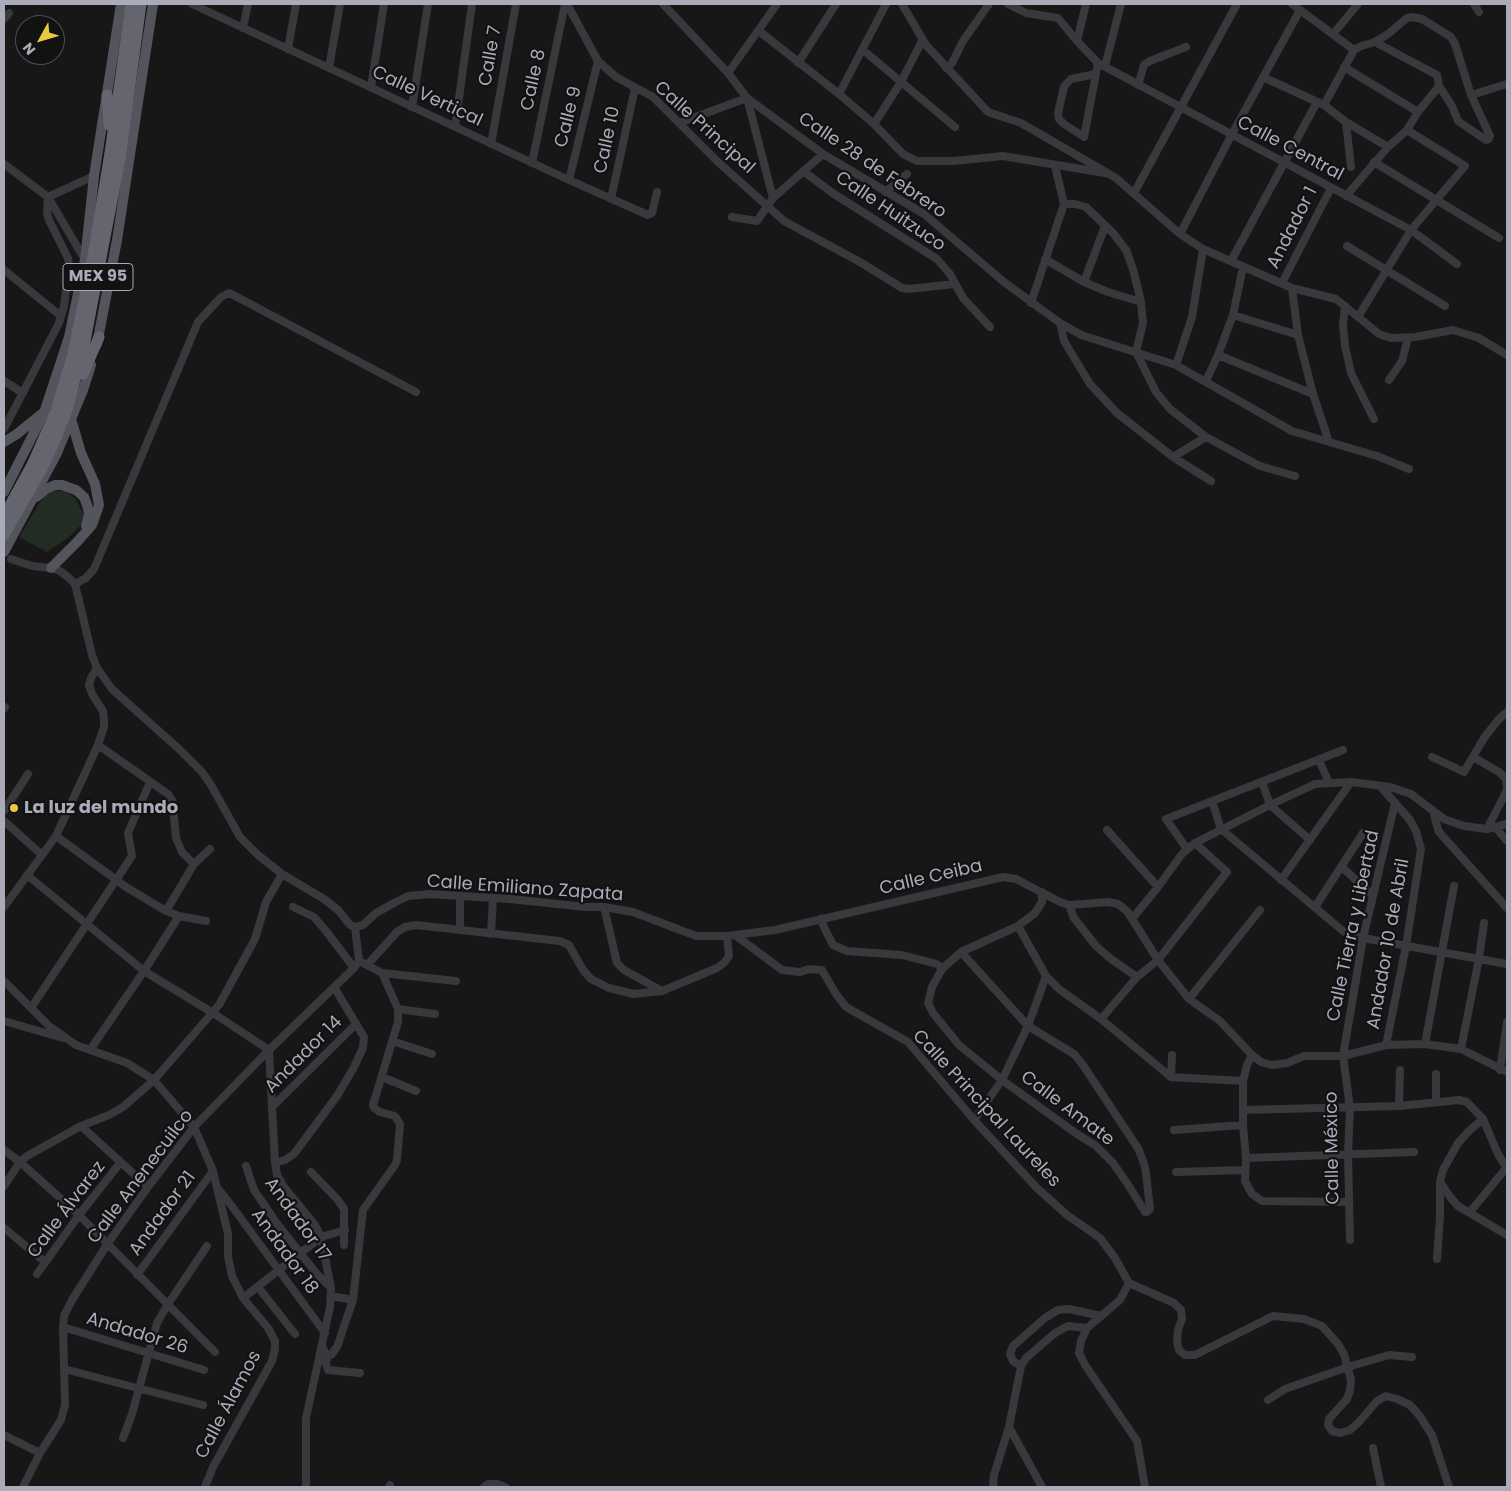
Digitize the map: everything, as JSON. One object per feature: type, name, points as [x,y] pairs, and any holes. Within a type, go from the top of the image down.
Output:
[{"type":"highway","name":"MEX 95","points":[[4,516],[32,465],[55,413],[73,354],[93,256],[131,4]]},
{"type":"highway","name":"MEX 95","points":[[4,535],[42,469],[69,415],[104,250],[120,159],[142,4]]},
{"type":"highway","points":[[107,95],[110,153]]},
{"type":"highway","points":[[69,415],[99,337]]},
{"type":"main road","points":[[4,492],[44,413],[69,337],[85,260],[94,176],[121,4]]},
{"type":"main road","points":[[99,337],[126,183],[153,4]]},
{"type":"main road","points":[[4,442],[44,413]]},
{"type":"main road","points":[[8,555],[32,501],[56,455],[69,415]]},
{"type":"main road","points":[[51,568],[92,525],[99,505],[94,484],[81,453],[69,415]]},
{"type":"main road","points":[[32,501],[46,489],[55,486],[62,485],[76,490],[84,497],[89,513],[84,534]]},
{"type":"street","name":"Calle Vertical","points":[[192,4],[611,199],[651,214],[658,192]]},
{"type":"street","points":[[243,28],[248,4]]},
{"type":"street","points":[[288,48],[296,4]]},
{"type":"street","points":[[329,68],[340,4]]},
{"type":"street","points":[[371,88],[384,4]]},
{"type":"street","points":[[412,107],[428,4]]},
{"type":"street","points":[[455,127],[472,4]]},
{"type":"street","name":"Calle 7","points":[[491,144],[516,4]]},
{"type":"street","name":"Calle Principal","points":[[566,4],[598,61],[616,77],[653,97],[717,161],[784,221],[860,262],[902,288],[909,289],[954,284]]},
{"type":"street","name":"Calle 8","points":[[532,163],[566,4]]},
{"type":"street","name":"Calle 28 de Febrero","points":[[664,4],[728,73],[748,98],[823,154],[924,214],[1031,303],[1060,323],[1081,335],[1176,365],[1292,431],[1377,456],[1409,469]]},
{"type":"street","points":[[728,73],[760,31],[777,4]]},
{"type":"street","points":[[798,63],[836,4]]},
{"type":"street","points":[[839,94],[886,4]]},
{"type":"street","points":[[902,4],[922,41],[988,112],[1021,123],[1109,174],[1134,193],[1180,234],[1203,249],[1292,288],[1336,299],[1379,334],[1391,338],[1408,338],[1453,330],[1480,338],[1507,355]]},
{"type":"street","points":[[946,68],[952,63],[963,41],[989,4]]},
{"type":"street","name":"Calle Central","points":[[1008,4],[1026,13],[1058,18],[1077,41],[1101,64],[1411,230],[1457,264]]},
{"type":"street","points":[[1077,41],[1086,4]]},
{"type":"street","points":[[1096,74],[1071,79],[1068,82],[1064,87],[1058,113],[1059,119],[1064,124],[1084,137],[1096,74],[1121,4]]},
{"type":"street","points":[[1134,193],[1237,4]]},
{"type":"street","points":[[1292,4],[1354,50]]},
{"type":"street","points":[[1332,34],[1358,4]]},
{"type":"street","points":[[1474,4],[1479,12]]},
{"type":"street","points":[[1180,234],[1300,10]]},
{"type":"street","points":[[1231,261],[1284,163],[1354,50],[1375,42],[1407,18],[1422,19],[1451,37],[1471,95],[1490,136],[1489,139],[1486,140],[1458,121],[1452,106],[1439,86],[1437,76],[1375,42]]},
{"type":"street","points":[[760,31],[874,124],[903,154],[916,160],[954,161],[1003,156],[1109,174]]},
{"type":"street","points":[[874,124],[901,82],[922,41]]},
{"type":"street","points":[[1138,85],[1144,65],[1186,47]]},
{"type":"street","points":[[863,50],[955,127]]},
{"type":"street","name":"Calle 9","points":[[569,180],[598,61]]},
{"type":"street","points":[[1344,67],[1418,112]]},
{"type":"street","points":[[1263,77],[1320,104],[1388,147]]},
{"type":"street","points":[[1471,95],[1507,84]]},
{"type":"street","points":[[1346,196],[1374,162],[1407,130],[1418,112],[1439,86]]},
{"type":"street","name":"Calle 10","points":[[611,199],[635,88]]},
{"type":"street","points":[[679,123],[748,98],[773,198]]},
{"type":"street","points":[[1346,122],[1352,167]]},
{"type":"street","points":[[1358,317],[1411,230],[1465,166],[1407,130]]},
{"type":"street","points":[[732,217],[754,222],[759,219],[773,198],[823,154]]},
{"type":"street","points":[[1374,162],[1499,238]]},
{"type":"street","points":[[4,164],[48,197],[85,260]]},
{"type":"street","points":[[1031,303],[1064,204],[1055,166]]},
{"type":"street","name":"Calle Huitzuco","points":[[803,171],[869,217],[937,259],[950,274],[963,298],[990,326]]},
{"type":"street","points":[[885,192],[907,174]]},
{"type":"street","points":[[48,197],[94,176]]},
{"type":"street","name":"Andador 1","points":[[1282,283],[1331,188]]},
{"type":"street","points":[[4,429],[61,316],[64,306],[69,266],[68,258],[49,220],[47,212],[48,197]]},
{"type":"street","points":[[1064,204],[1086,206],[1126,250],[1141,302],[1143,323],[1136,352],[1156,392],[1170,410],[1206,438],[1260,466],[1295,476]]},
{"type":"street","points":[[1084,282],[1105,226]]},
{"type":"street","points":[[1347,246],[1445,306]]},
{"type":"street","points":[[1176,365],[1192,317],[1203,249]]},
{"type":"street","points":[[1045,259],[1084,282],[1141,302]]},
{"type":"street","points":[[1206,381],[1233,315],[1243,267]]},
{"type":"street","points":[[4,270],[61,316]]},
{"type":"street","points":[[1292,288],[1298,334],[1329,442]]},
{"type":"street","points":[[74,584],[86,578],[94,570],[198,322],[221,297],[229,293],[416,392]]},
{"type":"street","points":[[1345,306],[1343,325],[1351,373],[1374,419]]},
{"type":"street","points":[[1233,315],[1298,334]]},
{"type":"street","points":[[1060,323],[1064,341],[1090,384],[1117,413],[1173,457],[1211,481]]},
{"type":"street","points":[[1389,380],[1402,361],[1408,338]]},
{"type":"street","points":[[1218,355],[1314,394]]},
{"type":"street","points":[[4,381],[23,393]]},
{"type":"street","points":[[1173,457],[1206,438]]},
{"type":"street","points":[[8,555],[32,566],[60,571],[74,584],[88,643],[97,668],[112,689],[202,772],[240,837],[258,856],[282,874],[324,899],[338,910],[350,925],[356,927],[359,960],[382,973],[456,981]]},
{"type":"street","points":[[4,907],[56,836],[98,745],[104,727],[103,711],[92,694],[89,685],[97,668]]},
{"type":"street","points":[[1432,758],[1464,772],[1484,738],[1507,712]]},
{"type":"street","points":[[98,745],[168,794],[172,800],[176,838],[182,852],[194,864]]},
{"type":"street","points":[[1187,849],[1166,819],[1343,750]]},
{"type":"street","points":[[1473,757],[1499,772],[1506,779],[1507,789],[1491,828]]},
{"type":"street","points":[[1319,760],[1329,784]]},
{"type":"street","points":[[4,812],[28,774]]},
{"type":"street","points":[[31,1008],[132,856],[128,833],[150,782]]},
{"type":"street","points":[[1262,782],[1270,805],[1310,840]]},
{"type":"street","points":[[1281,880],[1351,782]]},
{"type":"street","points":[[1507,824],[1491,828],[1464,826],[1444,819],[1410,794],[1390,787],[1351,782],[1315,784],[1195,843],[1187,849],[1132,919],[1158,960],[1189,1000],[1220,1021],[1252,1055],[1261,1062],[1272,1066],[1287,1063],[1304,1056],[1343,1056],[1386,1045],[1425,1044],[1461,1049],[1504,1071],[1507,1022]]},
{"type":"street","points":[[1381,787],[1394,802]]},
{"type":"street","points":[[1212,801],[1221,829],[1343,931],[1363,938],[1507,964]]},
{"type":"street","name":"Andador 10 de Abril","points":[[1386,1045],[1406,946],[1421,849],[1416,831],[1410,820],[1394,802]]},
{"type":"street","name":"Calle Tierra y Libertad","points":[[1343,1056],[1363,938],[1394,802]]},
{"type":"street","points":[[1434,813],[1439,832],[1507,908]]},
{"type":"street","points":[[4,821],[42,856]]},
{"type":"street","points":[[1491,828],[1507,841]]},
{"type":"street","points":[[1107,830],[1158,888]]},
{"type":"street","points":[[1316,907],[1363,833]]},
{"type":"street","points":[[56,836],[116,880],[166,911],[179,916],[206,921]]},
{"type":"street","points":[[1101,1019],[1137,977],[1158,960],[1227,872],[1195,843]]},
{"type":"street","points":[[166,911],[194,864],[210,849]]},
{"type":"street","points":[[1342,867],[1373,896]]},
{"type":"street","points":[[4,1186],[20,1162],[34,1151],[81,1126],[109,1115],[123,1107],[154,1080],[219,1005],[255,939],[266,902],[282,874]]},
{"type":"street","points":[[27,875],[144,971],[270,1050],[275,1163],[278,1175],[284,1187],[315,1225],[321,1237],[331,1292],[325,1333],[306,1418],[306,1487]]},
{"type":"street","name":"Calle Ceiba","points":[[731,936],[775,930],[1003,878],[1016,879],[1069,905],[1108,902],[1118,904],[1127,911],[1132,919]]},
{"type":"street","points":[[1425,1044],[1454,886]]},
{"type":"street","name":"Calle Amate","points":[[1028,1026],[1074,1054],[1139,1150],[1145,1167],[1150,1208],[1147,1212],[1145,1212],[1113,1163],[1095,1145],[1076,1134],[1002,1080],[959,1045],[933,1013],[928,1003],[932,987],[942,970],[961,952],[1018,926],[1035,913],[1042,902],[1042,892]]},
{"type":"street","name":"Calle Emiliano Zapata","points":[[356,927],[363,925],[385,908],[408,896],[430,894],[493,898],[586,908],[604,907],[633,912],[696,936],[731,936]]},
{"type":"street","points":[[460,896],[460,930]]},
{"type":"street","points":[[491,934],[493,898]]},
{"type":"street","points":[[1069,905],[1074,918],[1096,946],[1112,960],[1137,977]]},
{"type":"street","points":[[294,907],[314,917],[354,968]]},
{"type":"street","points":[[604,907],[617,963],[624,970],[662,992]]},
{"type":"street","points":[[1189,1000],[1260,910]]},
{"type":"street","points":[[90,1050],[179,916]]},
{"type":"street","points":[[820,919],[832,945],[847,951],[902,955],[937,964],[942,970]]},
{"type":"street","points":[[1461,1049],[1480,958],[1484,922]]},
{"type":"street","points":[[368,964],[397,932],[405,927],[416,925],[560,941],[569,945],[590,979],[609,988],[634,994],[662,992],[717,968],[729,956],[731,936]]},
{"type":"street","points":[[1018,926],[1046,976],[1059,989],[1101,1019],[1171,1077],[1243,1081]]},
{"type":"street","name":"Calle Principal Laureles","points":[[731,936],[782,970],[800,972],[809,969],[822,970],[846,1007],[908,1042],[974,1120],[1036,1188],[1067,1215],[1100,1238],[1115,1258],[1129,1283]]},
{"type":"street","points":[[961,952],[1028,1026]]},
{"type":"street","name":"Calle Anenecuilco","points":[[23,1487],[40,1453],[62,1420],[64,1370],[62,1327],[64,1316],[108,1243],[148,1186],[194,1126],[354,968],[359,960]]},
{"type":"street","points":[[327,1357],[331,1355],[336,1347],[353,1300],[363,1210],[395,1165],[400,1124],[398,1118],[374,1108],[373,1105],[398,1022],[398,1009],[382,973]]},
{"type":"street","points":[[974,1120],[1002,1080],[1028,1026],[1046,976]]},
{"type":"street","points":[[4,981],[49,1026],[70,1040]]},
{"type":"street","points":[[275,1163],[285,1160],[294,1154],[353,1069],[364,1042],[364,1036],[334,987]]},
{"type":"street","points":[[398,1009],[436,1014]]},
{"type":"street","points":[[4,1021],[70,1040]]},
{"type":"street","name":"Andador 14","points":[[272,1107],[356,1024]]},
{"type":"street","name":"Calle Álamos","points":[[70,1040],[90,1050],[127,1063],[154,1080],[194,1126],[213,1171],[228,1234],[228,1256],[232,1276],[244,1298],[268,1328],[275,1341],[272,1360],[213,1467],[206,1487]]},
{"type":"street","points":[[392,1041],[432,1054]]},
{"type":"street","points":[[1171,1077],[1172,1055]]},
{"type":"street","points":[[1252,1055],[1243,1081],[1245,1181],[1252,1194],[1262,1201],[1348,1202]]},
{"type":"street","name":"Calle México","points":[[1343,1056],[1350,1108],[1348,1154],[1350,1240]]},
{"type":"street","points":[[1399,1106],[1400,1070]]},
{"type":"street","points":[[1436,1074],[1436,1101]]},
{"type":"street","points":[[382,1077],[416,1091]]},
{"type":"street","points":[[1243,1110],[1399,1106],[1459,1100],[1467,1102],[1483,1119],[1498,1154],[1507,1168],[1470,1212]]},
{"type":"street","points":[[1437,1260],[1440,1182],[1443,1170],[1458,1143],[1483,1119]]},
{"type":"street","points":[[1174,1130],[1243,1125]]},
{"type":"street","points":[[81,1126],[120,1163],[148,1186]]},
{"type":"street","points":[[4,1150],[79,1215],[215,1352]]},
{"type":"street","points":[[1246,1158],[1414,1152]]},
{"type":"street","name":"Calle Álvarez","points":[[37,1274],[79,1215],[120,1163]]},
{"type":"street","name":"Andador 17","points":[[246,1166],[254,1190],[331,1292]]},
{"type":"street","points":[[1176,1172],[1245,1170]]},
{"type":"street","name":"Andador 21","points":[[137,1275],[213,1171]]},
{"type":"street","points":[[311,1172],[342,1204],[344,1209],[344,1245]]},
{"type":"street","points":[[1440,1182],[1458,1206],[1507,1235]]},
{"type":"street","name":"Andador 18","points":[[217,1189],[231,1205],[325,1333]]},
{"type":"street","points":[[4,1228],[46,1262]]},
{"type":"street","points":[[244,1298],[321,1237],[345,1230]]},
{"type":"street","points":[[123,1438],[157,1323],[207,1246]]},
{"type":"street","points":[[1144,1487],[1138,1441],[1085,1366],[1079,1353],[1081,1341],[1087,1328],[1120,1300],[1129,1283],[1174,1303],[1181,1310],[1182,1319],[1178,1330],[1177,1343],[1179,1350],[1185,1355],[1195,1355],[1273,1316],[1304,1319],[1322,1326],[1338,1344],[1348,1367],[1351,1380],[1350,1391],[1339,1410],[1329,1419],[1328,1425],[1332,1431],[1340,1433],[1350,1430],[1377,1401],[1386,1396],[1410,1405],[1432,1435],[1449,1487]]},
{"type":"street","points":[[258,1287],[295,1334]]},
{"type":"street","points":[[331,1292],[353,1300]]},
{"type":"street","points":[[1021,1366],[1013,1361],[1010,1354],[1013,1346],[1045,1318],[1058,1310],[1069,1310],[1101,1316]]},
{"type":"street","points":[[1068,1326],[1069,1310]]},
{"type":"street","points":[[993,1486],[1009,1427],[1021,1366],[1032,1352],[1055,1333],[1068,1326],[1087,1328]]},
{"type":"street","name":"Andador 26","points":[[62,1327],[204,1370]]},
{"type":"street","points":[[322,1346],[327,1357],[326,1364],[328,1370],[360,1373]]},
{"type":"street","points":[[1268,1400],[1284,1389],[1348,1367],[1389,1355],[1412,1357]]},
{"type":"street","points":[[64,1370],[203,1405]]},
{"type":"street","points":[[1009,1427],[1042,1487]]},
{"type":"street","points":[[4,1435],[40,1453]]},
{"type":"street","points":[[1374,1448],[1381,1487]]},
{"type":"street","points":[[486,1486],[496,1484],[506,1487]]},
{"type":"shaded area","points":[[53,491],[65,491],[75,498],[83,513],[81,525],[68,538],[47,552],[19,537],[43,497]]},
{"type":"place","name":"La luz del mundo","points":[[14,808]]}]
